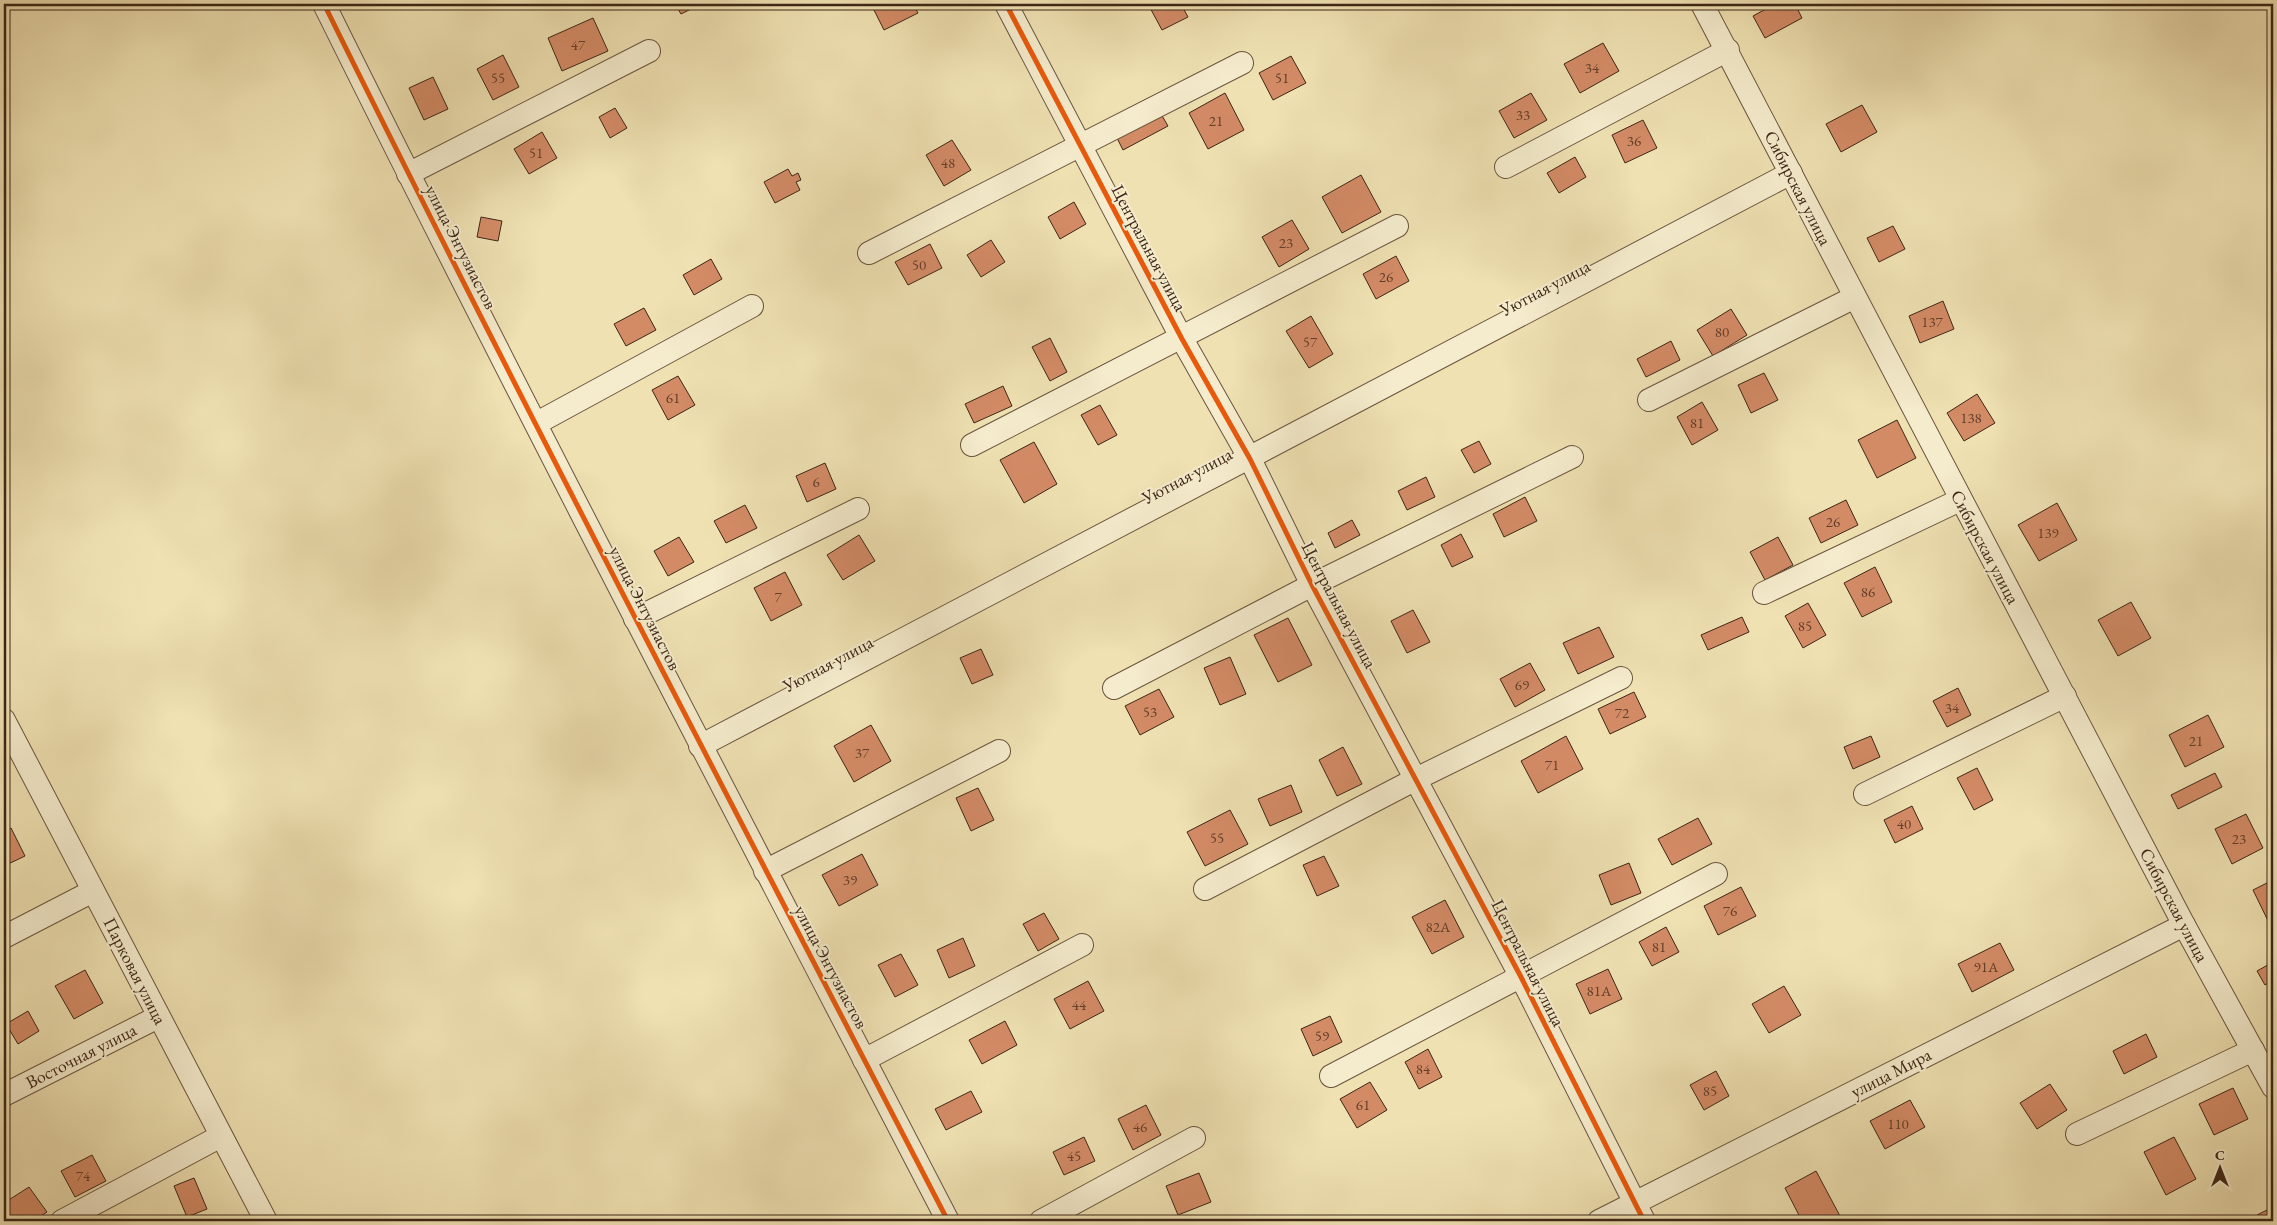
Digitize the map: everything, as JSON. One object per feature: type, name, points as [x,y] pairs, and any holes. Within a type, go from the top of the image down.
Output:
[{"type":"street","name":"улица Энтузиастов","points":[[324,4],[408,174],[700,746],[948,1221]]},
{"type":"street","name":"Центральная улица","points":[[1006,4],[1182,339],[1250,459],[1312,585],[1521,977],[1640,1212]]},
{"type":"street","name":"Сибирская улица","points":[[1702,4],[1728,50],[1960,500],[2065,696],[2184,925],[2273,1087]]},
{"type":"street","points":[[1506,166],[1728,50]]},
{"type":"street","points":[[408,174],[649,51]]},
{"type":"street","points":[[869,253],[1242,64]]},
{"type":"street","name":"Уютная улица","points":[[700,746],[1250,459],[1791,173]]},
{"type":"street","points":[[972,445],[1182,339],[1398,226]]},
{"type":"street","points":[[1649,400],[1855,297]]},
{"type":"street","points":[[536,423],[752,306]]},
{"type":"street","points":[[1114,688],[1312,585],[1572,457]]},
{"type":"street","points":[[1764,594],[1960,500]]},
{"type":"street","points":[[635,619],[858,509]]},
{"type":"street","points":[[1204,889],[1416,779],[1621,678]]},
{"type":"street","points":[[1865,794],[2065,696]]},
{"type":"street","name":"Парковая улица","points":[[4,720],[266,1221]]},
{"type":"street","points":[[766,871],[999,751]]},
{"type":"street","points":[[1331,1076],[1716,874]]},
{"type":"street","points":[[4,937],[93,891]]},
{"type":"street","name":"улица Мира","points":[[1599,1221],[1640,1212],[2184,925]]},
{"type":"street","points":[[864,1060],[1082,945]]},
{"type":"street","name":"Восточная улица","points":[[4,1095],[158,1017]]},
{"type":"street","points":[[2077,1134],[2253,1050]]},
{"type":"street","points":[[62,1221],[222,1136]]},
{"type":"street","points":[[1041,1221],[1194,1138]]},
{"type":"building","points":[[675,4],[701,4],[681,14]]},
{"type":"building","points":[[871,4],[913,4],[918,13],[884,30]]},
{"type":"building","points":[[1148,4],[1181,4],[1188,17],[1162,30]]},
{"type":"building","points":[[1775,4],[1795,4],[1802,18],[1765,38],[1753,16]]},
{"type":"building","points":[[593,18],[608,51],[562,71],[548,38]]},
{"type":"building","points":[[1603,43],[1619,71],[1580,93],[1564,64]]},
{"type":"building","points":[[503,55],[519,87],[493,100],[477,69]]},
{"type":"building","points":[[1291,56],[1306,83],[1273,100],[1259,73]]},
{"type":"building","points":[[433,77],[448,109],[424,120],[409,88]]},
{"type":"building","points":[[1225,93],[1244,130],[1208,149],[1189,113]]},
{"type":"building","points":[[1531,93],[1547,120],[1514,138],[1499,111]]},
{"type":"building","points":[[1862,105],[1877,132],[1841,152],[1826,124]]},
{"type":"building","points":[[615,108],[627,128],[610,138],[599,117]]},
{"type":"building","points":[[1161,114],[1168,126],[1123,150],[1117,138]]},
{"type":"building","points":[[1643,120],[1657,148],[1625,163],[1612,135]]},
{"type":"building","points":[[542,132],[557,158],[529,174],[514,149]]},
{"type":"building","points":[[952,140],[971,170],[944,186],[926,155]]},
{"type":"building","points":[[1575,157],[1586,177],[1559,193],[1547,173]]},
{"type":"building","points":[[788,169],[792,176],[798,173],[801,180],[796,182],[800,190],[775,203],[764,182]]},
{"type":"building","points":[[1361,175],[1381,212],[1342,233],[1322,197]]},
{"type":"building","points":[[1074,202],[1086,224],[1060,239],[1048,217]]},
{"type":"building","points":[[481,217],[502,221],[498,241],[477,237]]},
{"type":"building","points":[[1292,220],[1309,249],[1279,267],[1262,237]]},
{"type":"building","points":[[1893,226],[1905,249],[1879,262],[1867,238]]},
{"type":"building","points":[[991,240],[1005,262],[981,277],[967,255]]},
{"type":"building","points":[[930,244],[942,268],[908,285],[895,262]]},
{"type":"building","points":[[1396,256],[1409,281],[1376,299],[1363,274]]},
{"type":"building","points":[[711,259],[722,279],[694,295],[683,275]]},
{"type":"building","points":[[1943,301],[1954,329],[1920,343],[1909,316]]},
{"type":"building","points":[[644,308],[656,330],[626,346],[614,324]]},
{"type":"building","points":[[1731,309],[1747,335],[1713,356],[1697,330]]},
{"type":"building","points":[[1311,316],[1333,354],[1309,368],[1286,331]]},
{"type":"building","points":[[1050,338],[1067,372],[1050,381],[1032,347]]},
{"type":"building","points":[[1671,341],[1680,360],[1646,377],[1637,359]]},
{"type":"building","points":[[1764,373],[1778,400],[1751,413],[1738,385]]},
{"type":"building","points":[[678,376],[695,405],[668,420],[652,390]]},
{"type":"building","points":[[1003,386],[1012,406],[974,423],[965,404]]},
{"type":"building","points":[[1977,394],[1995,423],[1964,441],[1947,413]]},
{"type":"building","points":[[1702,402],[1718,430],[1692,445],[1677,417]]},
{"type":"building","points":[[1100,405],[1117,435],[1098,445],[1081,415]]},
{"type":"building","points":[[1897,420],[1916,458],[1877,478],[1858,440]]},
{"type":"building","points":[[1479,441],[1491,464],[1474,473],[1461,450]]},
{"type":"building","points":[[1034,442],[1057,484],[1024,503],[1000,460]]},
{"type":"building","points":[[825,463],[836,489],[807,502],[796,476]]},
{"type":"building","points":[[1426,477],[1435,497],[1407,510],[1398,491]]},
{"type":"building","points":[[1525,497],[1537,521],[1504,537],[1493,514]]},
{"type":"building","points":[[1846,500],[1858,525],[1821,543],[1809,518]]},
{"type":"building","points":[[2057,503],[2077,540],[2039,561],[2018,525]]},
{"type":"building","points":[[745,505],[757,528],[726,543],[714,521]]},
{"type":"building","points":[[1352,520],[1360,535],[1335,548],[1328,533]]},
{"type":"building","points":[[1461,534],[1473,557],[1452,567],[1441,545]]},
{"type":"building","points":[[859,535],[875,561],[843,580],[827,555]]},
{"type":"building","points":[[679,537],[694,562],[668,576],[654,551]]},
{"type":"building","points":[[1778,537],[1793,565],[1765,580],[1750,552]]},
{"type":"building","points":[[1875,567],[1892,602],[1862,617],[1844,583]]},
{"type":"building","points":[[785,572],[802,605],[771,621],[754,588]]},
{"type":"building","points":[[2131,602],[2151,638],[2118,656],[2098,620]]},
{"type":"building","points":[[1808,603],[1826,635],[1803,648],[1785,616]]},
{"type":"building","points":[[1413,610],[1430,642],[1407,653],[1391,621]]},
{"type":"building","points":[[1742,617],[1749,632],[1708,650],[1701,635]]},
{"type":"building","points":[[1288,618],[1312,665],[1278,682],[1254,635]]},
{"type":"building","points":[[1599,627],[1614,657],[1578,674],[1563,643]]},
{"type":"building","points":[[981,649],[993,675],[972,684],[960,658]]},
{"type":"building","points":[[1230,657],[1246,694],[1220,705],[1204,668]]},
{"type":"building","points":[[1530,663],[1545,690],[1515,707],[1500,679]]},
{"type":"building","points":[[1958,688],[1971,715],[1947,727],[1933,701]]},
{"type":"building","points":[[1159,689],[1174,717],[1140,735],[1125,706]]},
{"type":"building","points":[[1634,692],[1646,717],[1610,734],[1598,709]]},
{"type":"building","points":[[2208,715],[2224,747],[2185,767],[2169,735]]},
{"type":"building","points":[[871,725],[891,761],[854,782],[834,746]]},
{"type":"building","points":[[1566,736],[1583,769],[1538,793],[1521,761]]},
{"type":"building","points":[[1871,736],[1880,757],[1853,769],[1844,747]]},
{"type":"building","points":[[1343,747],[1362,784],[1337,796],[1319,760]]},
{"type":"building","points":[[1977,768],[1993,800],[1974,810],[1957,778]]},
{"type":"building","points":[[2215,773],[2222,787],[2178,809],[2171,795]]},
{"type":"building","points":[[1291,785],[1302,812],[1270,826],[1258,799]]},
{"type":"building","points":[[978,788],[994,820],[971,831],[956,798]]},
{"type":"building","points":[[1912,806],[1923,829],[1895,843],[1884,820]]},
{"type":"building","points":[[1230,810],[1248,844],[1205,866],[1187,832]]},
{"type":"building","points":[[2246,814],[2263,848],[2232,864],[2215,829]]},
{"type":"building","points":[[1698,818],[1712,844],[1672,865],[1658,839]]},
{"type":"building","points":[[11,828],[25,856],[4,866],[4,832]]},
{"type":"building","points":[[862,854],[878,885],[839,906],[822,875]]},
{"type":"building","points":[[1324,856],[1339,886],[1317,896],[1303,865]]},
{"type":"building","points":[[1629,863],[1641,893],[1611,905],[1599,875]]},
{"type":"building","points":[[2273,880],[2273,931],[2253,890]]},
{"type":"building","points":[[1741,887],[1756,916],[1718,935],[1704,906]]},
{"type":"building","points":[[1445,900],[1464,937],[1432,954],[1412,917]]},
{"type":"building","points":[[1044,913],[1059,939],[1038,951],[1023,924]]},
{"type":"building","points":[[1666,927],[1679,952],[1652,966],[1639,942]]},
{"type":"building","points":[[963,938],[975,966],[949,978],[937,950]]},
{"type":"building","points":[[2000,943],[2014,970],[1972,992],[1958,964]]},
{"type":"building","points":[[901,954],[918,985],[895,997],[878,965]]},
{"type":"building","points":[[2273,962],[2273,980],[2265,985],[2257,971]]},
{"type":"building","points":[[1608,969],[1622,999],[1590,1014],[1576,984]]},
{"type":"building","points":[[85,970],[103,1003],[74,1019],[55,986]]},
{"type":"building","points":[[1088,981],[1104,1011],[1070,1029],[1054,999]]},
{"type":"building","points":[[1784,986],[1801,1015],[1769,1033],[1752,1004]]},
{"type":"building","points":[[28,1011],[39,1031],[18,1044],[6,1024]]},
{"type":"building","points":[[1330,1016],[1342,1042],[1313,1056],[1301,1029]]},
{"type":"building","points":[[1005,1021],[1017,1045],[982,1064],[969,1040]]},
{"type":"building","points":[[2146,1034],[2157,1057],[2124,1074],[2113,1051]]},
{"type":"building","points":[[1428,1049],[1442,1077],[1419,1089],[1405,1062]]},
{"type":"building","points":[[1716,1071],[1729,1096],[1704,1110],[1690,1085]]},
{"type":"building","points":[[1370,1082],[1387,1110],[1357,1128],[1340,1099]]},
{"type":"building","points":[[2050,1084],[2067,1110],[2037,1129],[2020,1103]]},
{"type":"building","points":[[2233,1088],[2248,1119],[2214,1135],[2199,1104]]},
{"type":"building","points":[[971,1091],[982,1112],[946,1130],[935,1109]]},
{"type":"building","points":[[1910,1100],[1925,1127],[1885,1149],[1870,1121]]},
{"type":"building","points":[[1146,1105],[1161,1135],[1133,1150],[1118,1119]]},
{"type":"building","points":[[1084,1137],[1095,1161],[1064,1175],[1053,1152]]},
{"type":"building","points":[[2174,1137],[2196,1179],[2166,1195],[2144,1152]]},
{"type":"building","points":[[92,1155],[106,1181],[75,1197],[61,1171]]},
{"type":"building","points":[[1816,1171],[1840,1216],[1830,1221],[1802,1221],[1785,1188]]},
{"type":"building","points":[[1199,1173],[1211,1202],[1178,1215],[1166,1186]]},
{"type":"building","points":[[194,1178],[207,1209],[187,1217],[174,1186]]},
{"type":"building","points":[[29,1187],[47,1212],[33,1221],[13,1221],[4,1203]]},
{"type":"building","points":[[2273,1207],[2273,1221],[2260,1221],[2257,1215]]},
{"type":"cycle path","points":[[324,4],[555,462],[948,1221]]},
{"type":"cycle path","points":[[1006,4],[1182,339],[1250,459],[1312,585],[1521,977],[1644,1221]]}]
